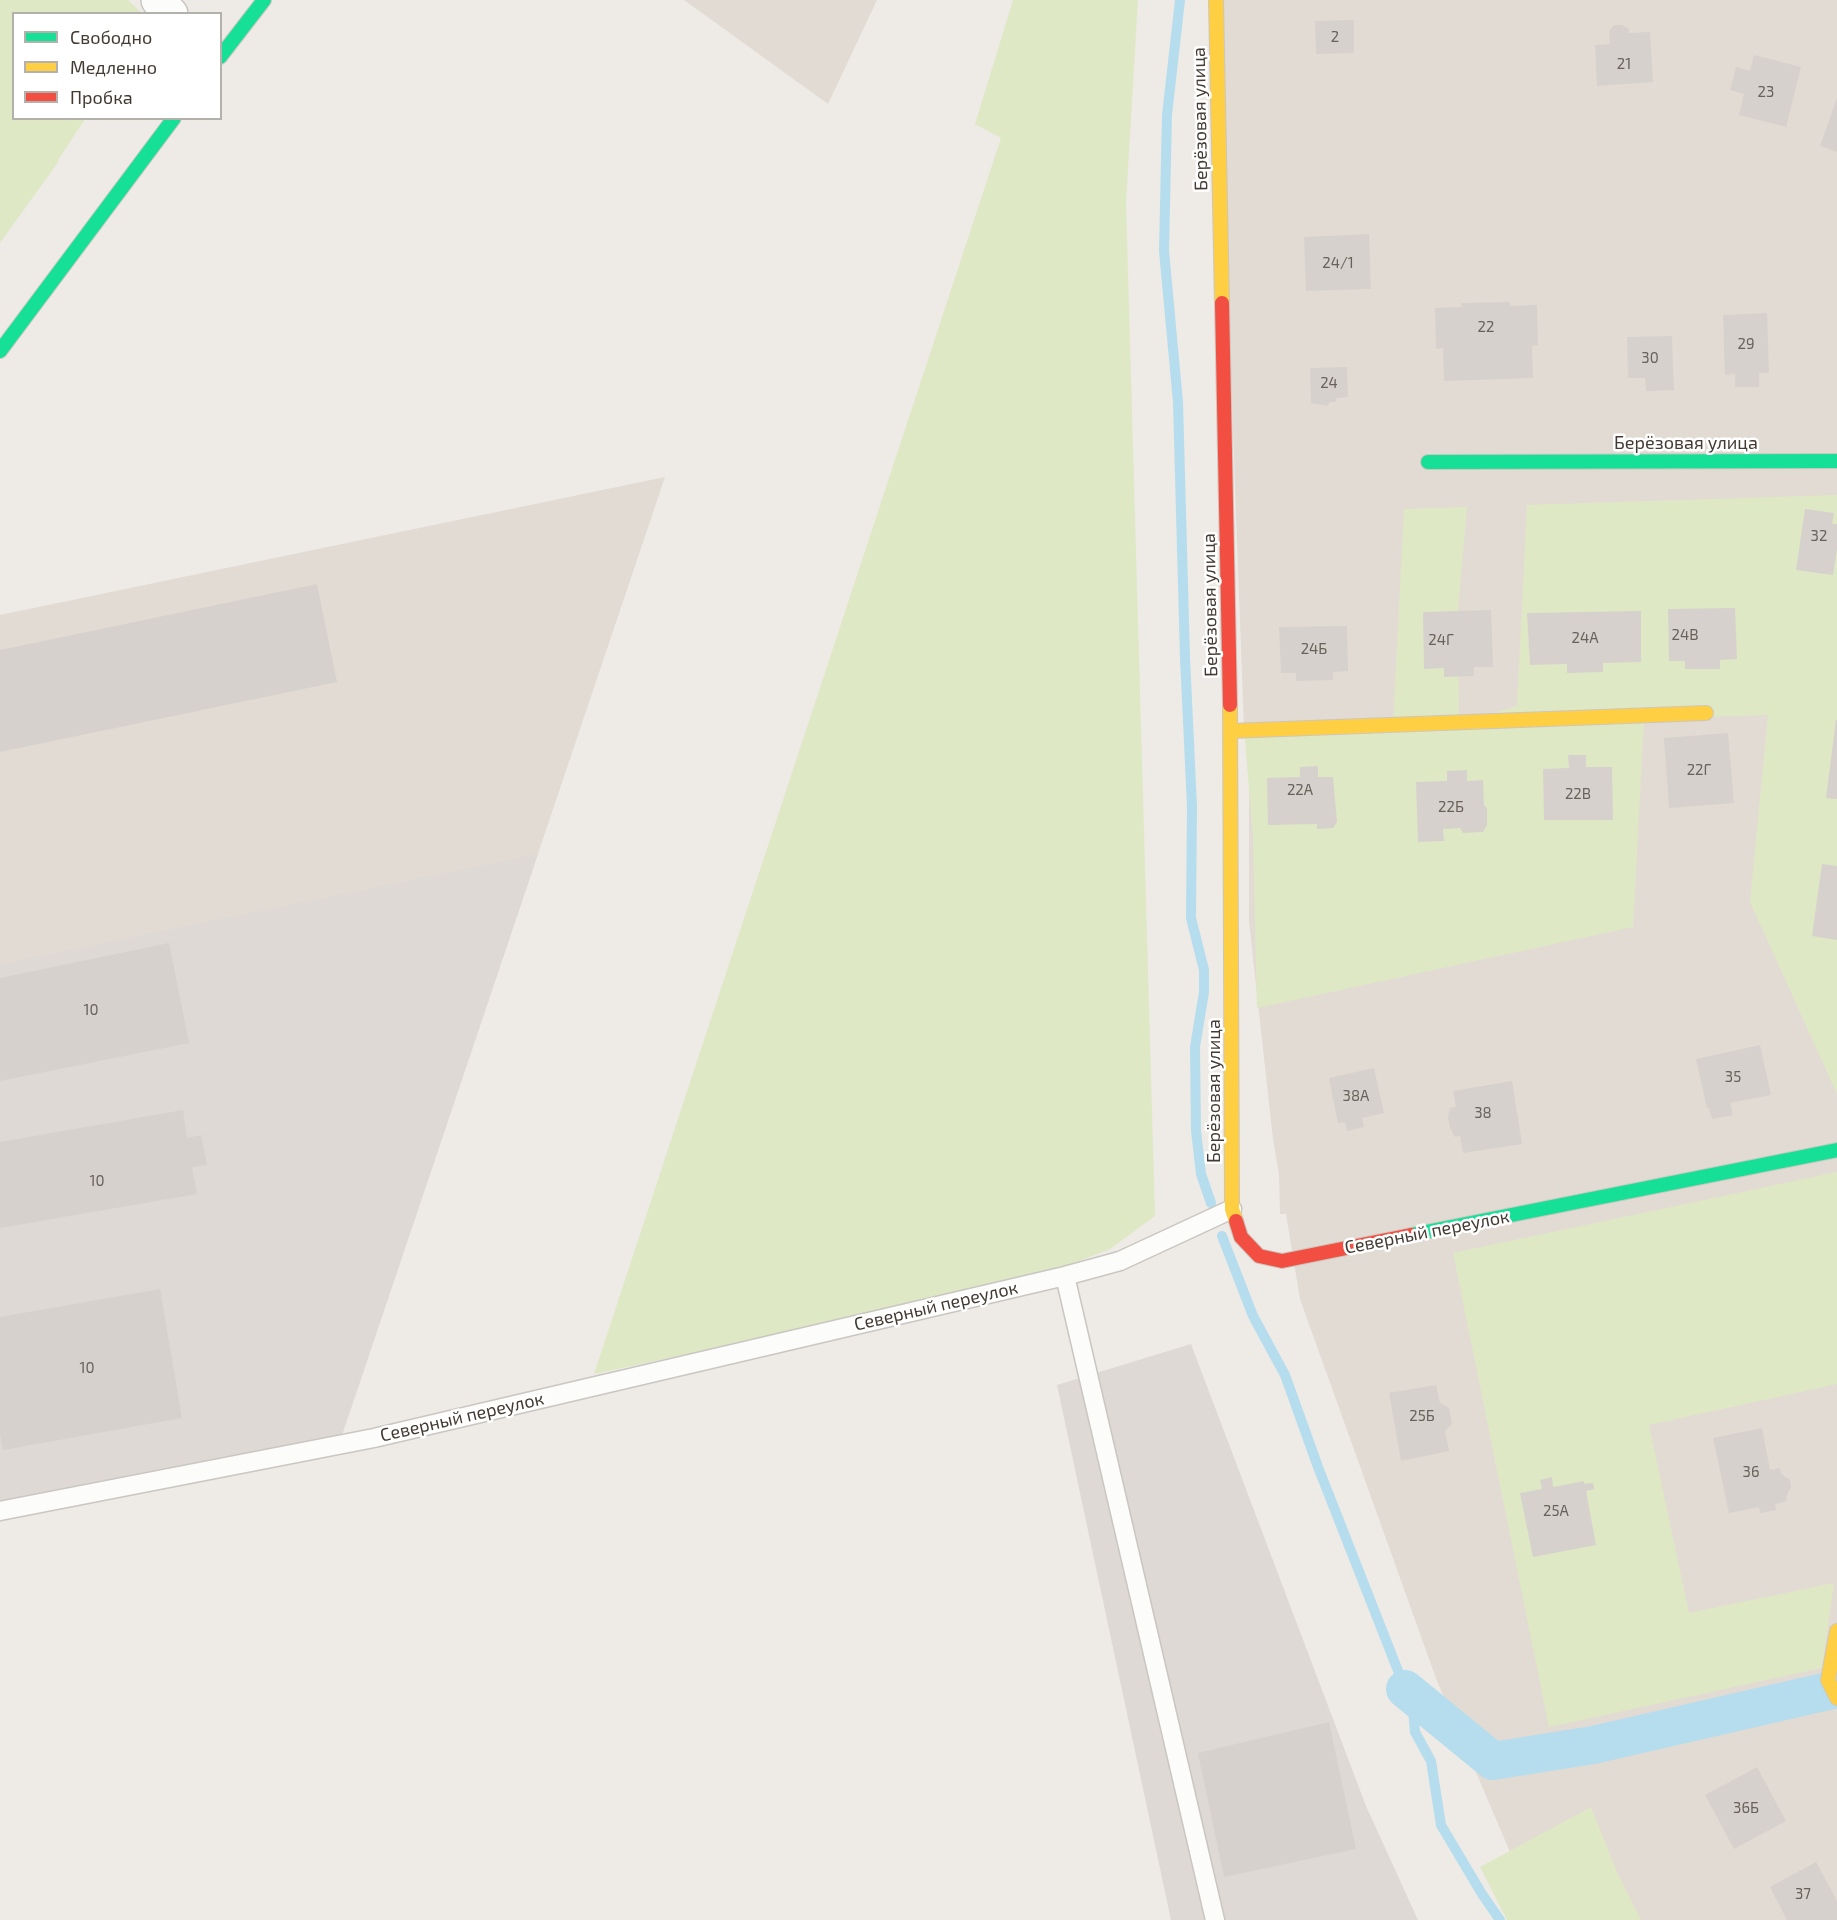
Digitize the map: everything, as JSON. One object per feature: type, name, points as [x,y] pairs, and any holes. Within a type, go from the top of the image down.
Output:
[{"type":"street","points":[[158,0],[169,12]]},
{"type":"street","points":[[222,54],[264,0]]},
{"type":"street","name":"Берёзовая улица","points":[[1216,0],[1230,731],[1232,1209]]},
{"type":"street","points":[[0,351],[173,120]]},
{"type":"street","name":"Берёзовая улица","points":[[1428,462],[1837,461]]},
{"type":"street","points":[[1230,731],[1706,713]]},
{"type":"street","name":"Северный переулок","points":[[1232,1209],[1241,1237],[1259,1256],[1282,1261],[1837,1150]]},
{"type":"street","points":[[1837,1631],[1828,1680],[1837,1698]]},
{"type":"lane","name":"Северный переулок","points":[[0,1512],[374,1438],[1065,1276],[1120,1261],[1232,1209]]},
{"type":"lane","points":[[1065,1276],[1215,1920]]},
{"type":"shaded area","points":[[684,0],[877,0],[828,104]]},
{"type":"shaded area","points":[[1217,0],[1837,0],[1837,1920],[1543,1920],[1516,1866],[1437,1681],[1300,1299],[1286,1214],[1280,1214],[1279,1174],[1273,1139],[1249,922],[1249,729],[1244,729]]},
{"type":"shaded area","points":[[665,477],[342,1435],[0,1505],[0,615]]},
{"type":"shaded area","points":[[538,854],[342,1435],[0,1505],[0,964]]},
{"type":"shaded area","points":[[1191,1344],[1366,1806],[1418,1920],[1171,1920],[1057,1385]]},
{"type":"green space","points":[[0,0],[128,0],[141,12],[12,12],[12,120],[84,120],[59,161],[0,243]]},
{"type":"green space","points":[[1013,0],[1138,0],[1126,202],[1155,1216],[1110,1249],[1026,1282],[594,1374],[1001,138],[975,124]]},
{"type":"green space","points":[[1837,495],[1837,1094],[1750,902],[1768,715],[1644,719],[1633,927],[1257,1008],[1253,836],[1244,729],[1393,725],[1404,509],[1467,507],[1458,611],[1459,723],[1517,706],[1527,505]]},
{"type":"green space","points":[[1837,1172],[1837,1384],[1649,1425],[1689,1613],[1834,1583],[1822,1668],[1549,1727],[1453,1253]]},
{"type":"green space","points":[[1591,1807],[1617,1872],[1641,1920],[1507,1920],[1480,1867]]},
{"type":"building","points":[[1354,20],[1354,53],[1316,54],[1315,21]]},
{"type":"building","points":[[1614,25],[1622,25],[1629,29],[1629,33],[1650,32],[1653,82],[1597,86],[1595,45],[1610,44],[1609,31]]},
{"type":"building","points":[[1754,55],[1801,67],[1786,127],[1739,115],[1744,94],[1730,90],[1736,67],[1750,71]]},
{"type":"building","points":[[1837,98],[1837,152],[1820,146]]},
{"type":"building","points":[[1369,234],[1371,289],[1306,291],[1304,237]]},
{"type":"building","points":[[1510,302],[1510,306],[1537,305],[1538,345],[1532,346],[1533,378],[1444,381],[1443,348],[1436,349],[1435,308],[1461,307],[1462,303]]},
{"type":"building","points":[[1767,313],[1769,373],[1759,373],[1759,387],[1735,387],[1735,374],[1725,375],[1723,315]]},
{"type":"building","points":[[1672,336],[1674,390],[1646,391],[1645,378],[1628,378],[1627,337]]},
{"type":"building","points":[[1347,367],[1348,397],[1336,398],[1336,402],[1330,402],[1327,406],[1311,403],[1310,368]]},
{"type":"building","points":[[1805,509],[1834,513],[1832,524],[1837,524],[1837,549],[1833,575],[1796,570]]},
{"type":"building","points":[[317,584],[337,682],[0,752],[0,650]]},
{"type":"building","points":[[1735,608],[1737,659],[1720,660],[1720,669],[1685,669],[1685,661],[1669,661],[1668,609]]},
{"type":"building","points":[[1491,610],[1493,667],[1474,667],[1474,676],[1444,677],[1444,668],[1424,669],[1423,612]]},
{"type":"building","points":[[1641,611],[1641,662],[1603,663],[1603,672],[1567,673],[1567,664],[1530,665],[1527,613]]},
{"type":"building","points":[[1347,626],[1348,671],[1333,672],[1333,680],[1296,681],[1296,673],[1281,673],[1279,627]]},
{"type":"building","points":[[1837,720],[1837,799],[1826,798]]},
{"type":"building","points":[[1728,733],[1734,803],[1669,808],[1664,738]]},
{"type":"building","points":[[1568,755],[1586,755],[1586,767],[1612,767],[1613,820],[1544,820],[1543,769],[1569,768]]},
{"type":"building","points":[[1318,766],[1318,777],[1333,777],[1337,822],[1333,828],[1317,829],[1317,824],[1268,825],[1267,778],[1300,777],[1300,767]]},
{"type":"building","points":[[1467,770],[1467,781],[1483,780],[1487,825],[1483,832],[1463,833],[1460,828],[1443,829],[1444,841],[1418,842],[1416,782],[1447,781],[1447,771]]},
{"type":"building","points":[[1822,864],[1837,866],[1837,940],[1812,936]]},
{"type":"building","points":[[169,943],[189,1043],[0,1081],[0,978]]},
{"type":"building","points":[[1760,1045],[1771,1095],[1730,1103],[1733,1115],[1712,1119],[1709,1108],[1707,1108],[1696,1059]]},
{"type":"building","points":[[1374,1068],[1384,1113],[1362,1118],[1364,1127],[1347,1131],[1345,1122],[1338,1123],[1329,1078]]},
{"type":"building","points":[[1512,1081],[1522,1144],[1463,1153],[1460,1136],[1455,1137],[1448,1117],[1450,1108],[1456,1107],[1453,1091]]},
{"type":"building","points":[[183,1110],[187,1138],[201,1135],[207,1165],[192,1167],[197,1194],[0,1228],[0,1142]]},
{"type":"building","points":[[160,1289],[182,1418],[3,1450],[0,1435],[0,1317]]},
{"type":"building","points":[[1436,1385],[1440,1403],[1449,1408],[1452,1424],[1445,1431],[1449,1451],[1401,1461],[1389,1393]]},
{"type":"building","points":[[1762,1428],[1770,1470],[1780,1468],[1781,1474],[1790,1480],[1791,1487],[1786,1497],[1787,1501],[1775,1504],[1776,1510],[1760,1513],[1759,1507],[1729,1513],[1713,1438]]},
{"type":"building","points":[[1552,1477],[1553,1487],[1584,1481],[1584,1484],[1593,1483],[1594,1489],[1586,1491],[1596,1545],[1533,1557],[1520,1493],[1542,1489],[1540,1480]]},
{"type":"building","points":[[1329,1722],[1356,1849],[1224,1877],[1198,1753]]},
{"type":"building","points":[[1757,1767],[1786,1821],[1734,1849],[1705,1795]]},
{"type":"building","points":[[1816,1862],[1837,1901],[1837,1920],[1787,1920],[1770,1887]]},
{"type":"waterway","points":[[1180,0],[1167,115],[1164,251],[1178,402],[1185,658],[1192,806],[1191,918],[1204,970],[1204,992],[1195,1047],[1196,1131],[1201,1174],[1211,1203]]},
{"type":"waterway","points":[[1222,1236],[1253,1316],[1285,1375],[1318,1467],[1413,1709],[1415,1732],[1431,1761],[1441,1825],[1500,1920]]},
{"type":"waterway","points":[[1405,1689],[1493,1761],[1593,1745],[1837,1689]]},
{"type":"traffic: fast","points":[[222,54],[264,0]]},
{"type":"traffic: fast","points":[[0,351],[173,120]]},
{"type":"traffic: fast","points":[[1428,462],[1837,461]]},
{"type":"traffic: fast","points":[[1411,1235],[1837,1150]]},
{"type":"traffic: slow","points":[[1216,0],[1222,303]]},
{"type":"traffic: slow","points":[[1230,705],[1232,1209],[1236,1221]]},
{"type":"traffic: slow","points":[[1230,731],[1706,713]]},
{"type":"traffic: slow","points":[[1837,1631],[1828,1680],[1837,1698]]},
{"type":"traffic: jam","points":[[1222,303],[1230,705]]},
{"type":"traffic: jam","points":[[1236,1221],[1241,1237],[1259,1256],[1282,1261],[1411,1235]]}]
